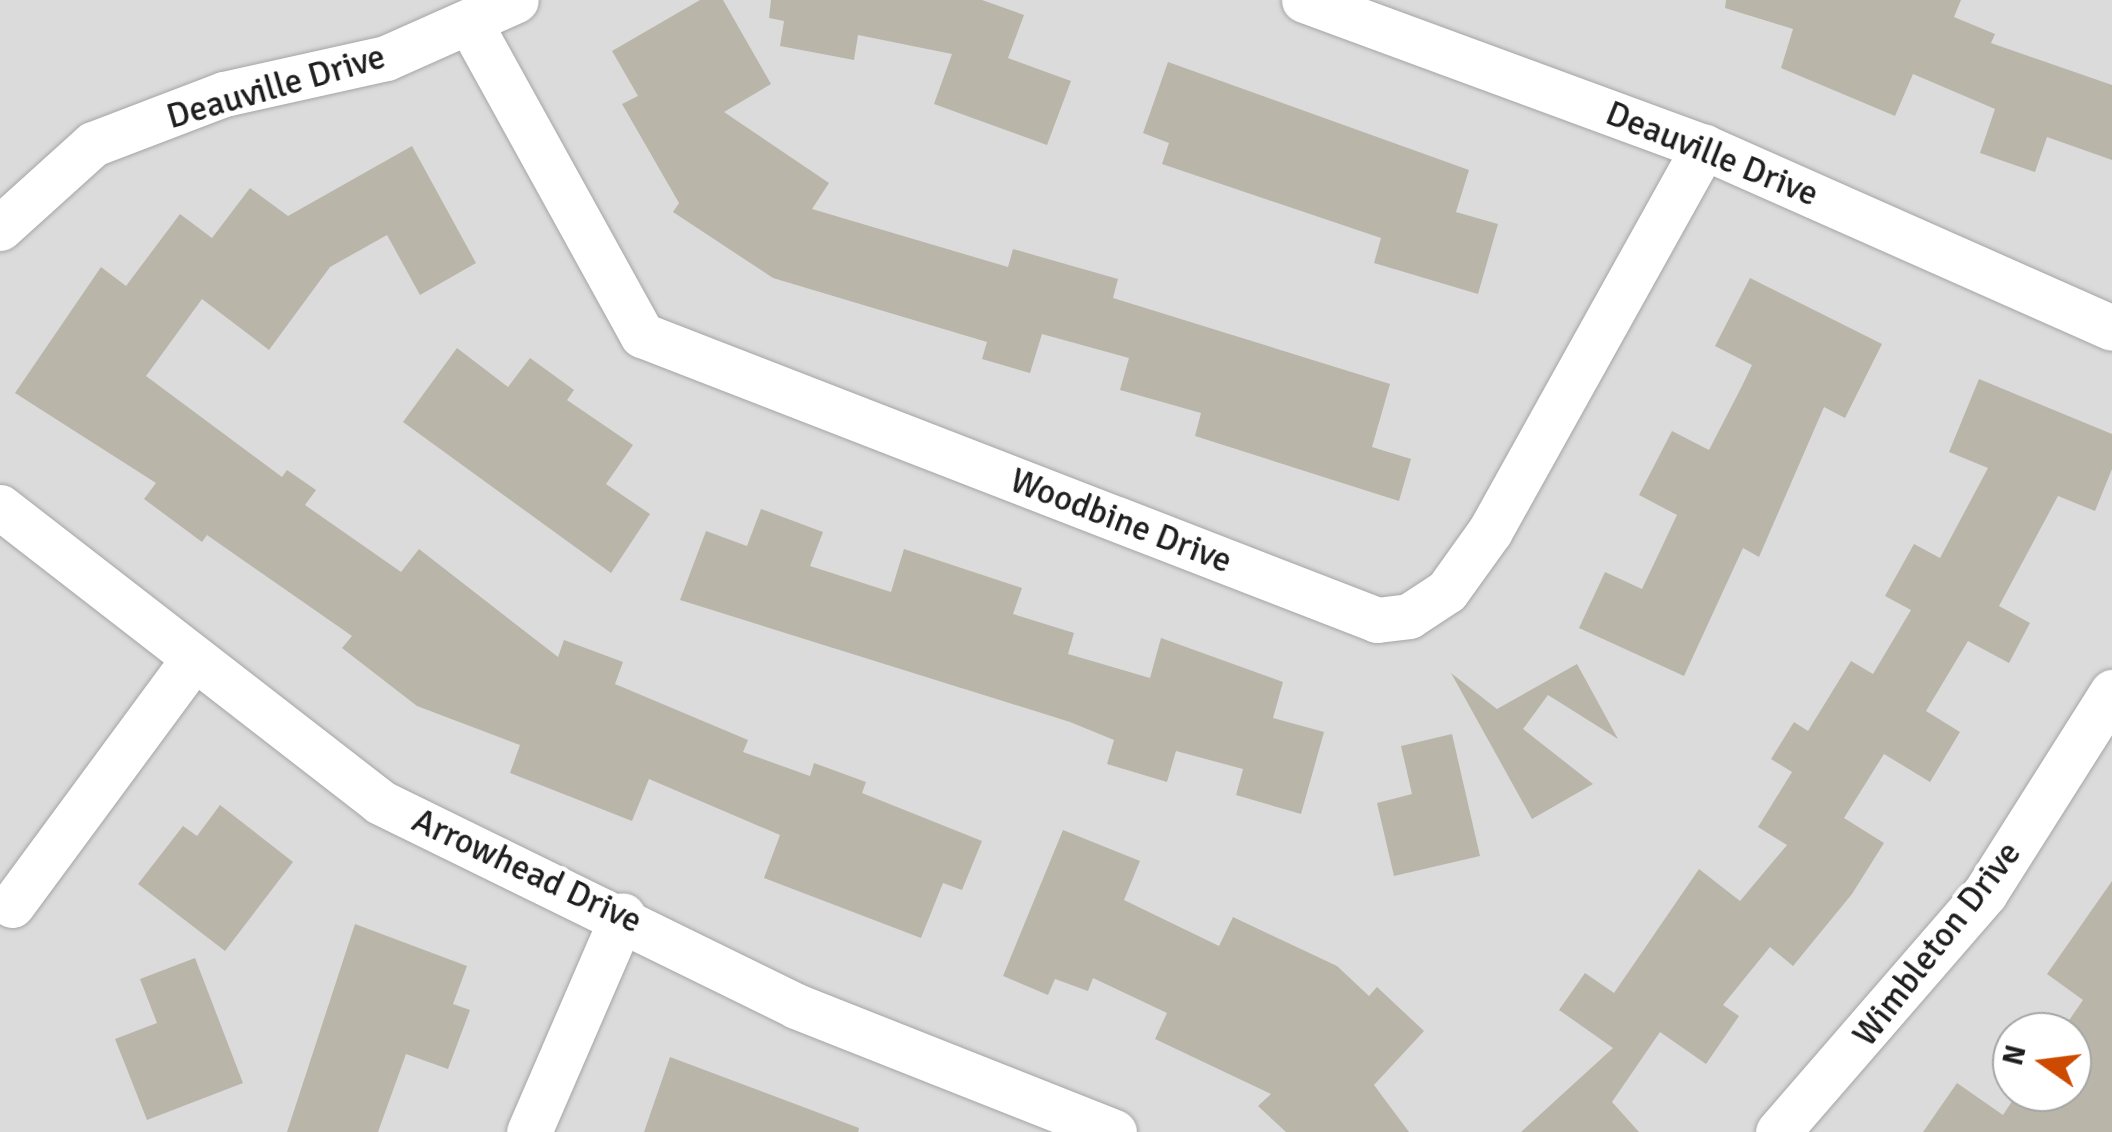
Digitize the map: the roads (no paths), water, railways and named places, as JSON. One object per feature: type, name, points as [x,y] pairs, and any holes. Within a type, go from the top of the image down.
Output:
[{"type":"street","name":"Deauville Drive","points":[[0,228],[93,144],[224,94],[386,58],[472,27],[516,0]]},
{"type":"street","name":"Deauville Drive","points":[[1304,0],[1704,147],[2112,328]]},
{"type":"street","name":"Woodbine Drive","points":[[472,27],[642,334],[1376,620],[1409,616],[1448,591],[1490,531],[1704,147]]},
{"type":"street","name":"Arrowhead Drive","points":[[0,508],[190,662],[380,802],[623,915],[796,1006],[1114,1132]]},
{"type":"street","points":[[12,906],[190,662]]},
{"type":"street","name":"Wimbleton Drive","points":[[1778,1132],[1985,893],[2112,692]]},
{"type":"street","points":[[529,1132],[623,915]]}]
